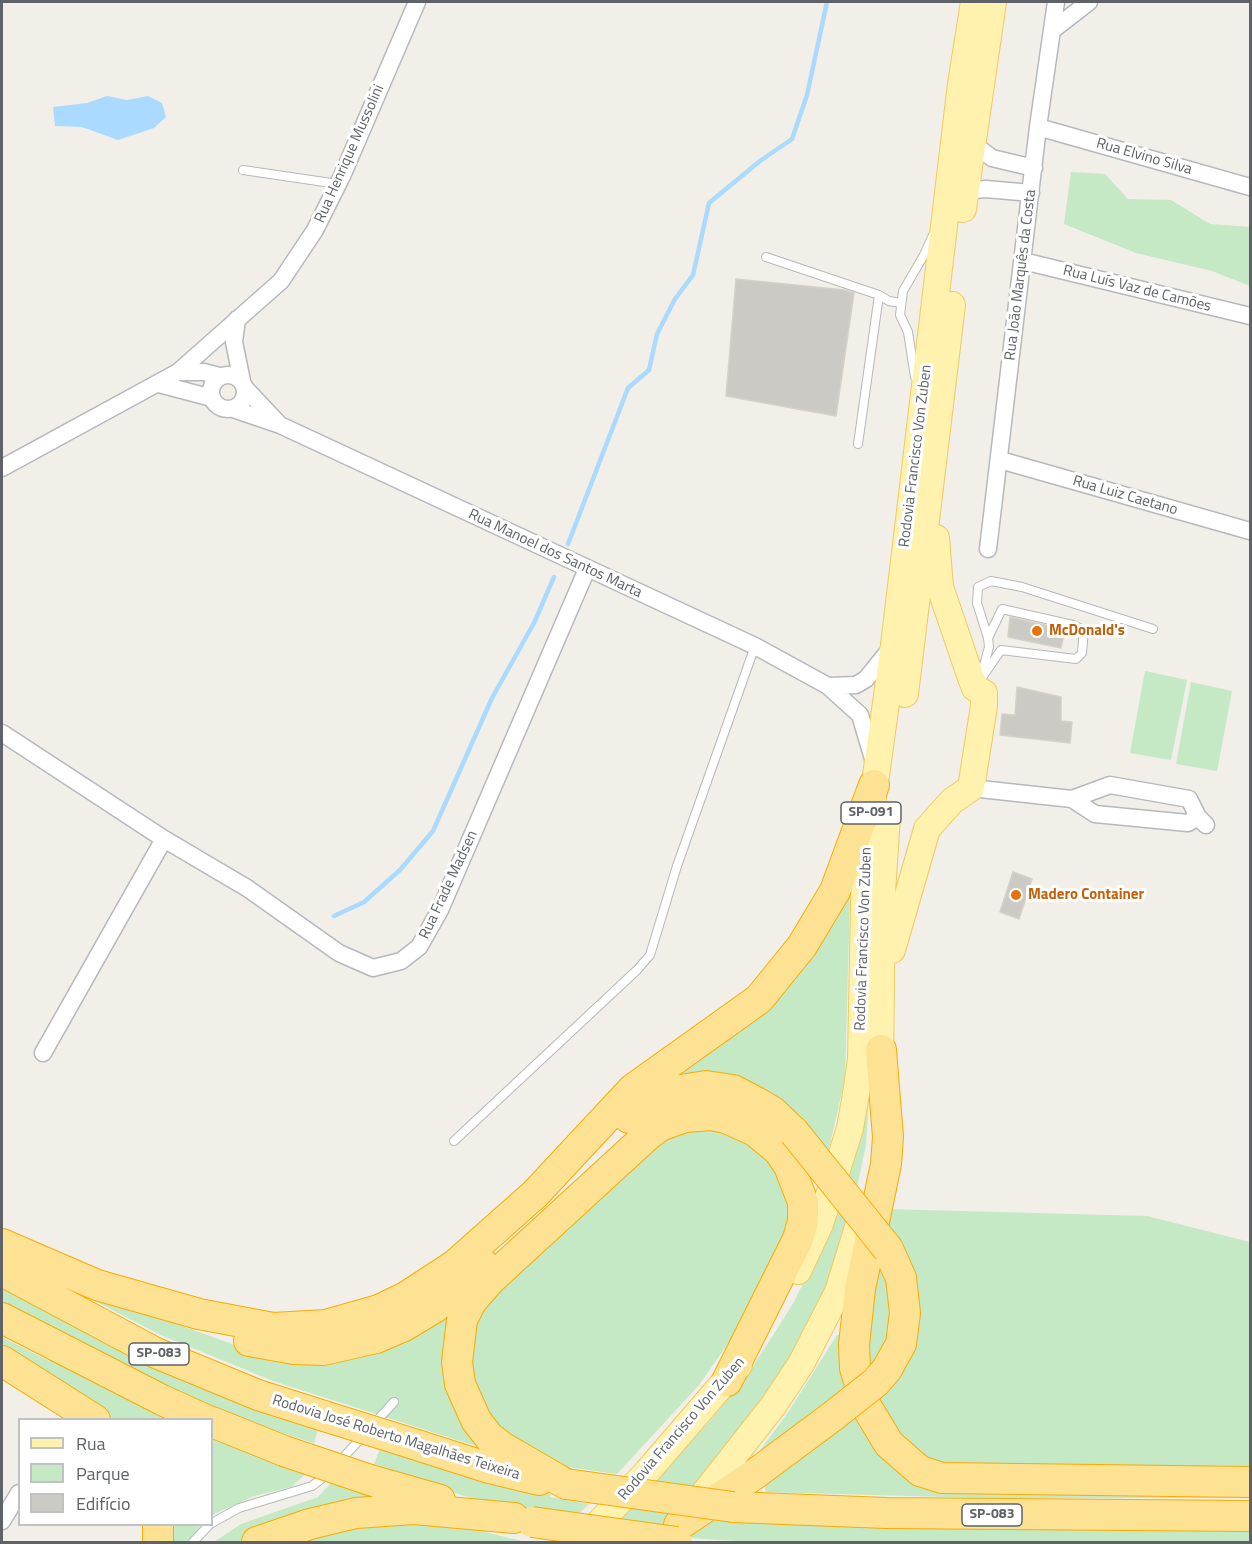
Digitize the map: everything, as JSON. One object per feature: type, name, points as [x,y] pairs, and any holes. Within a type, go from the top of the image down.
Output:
[{"type":"highway","points":[[97,1284],[199,1314],[273,1328],[326,1325],[352,1318],[406,1297],[432,1281],[455,1265],[535,1194],[633,1089],[739,1015],[777,979],[802,946],[835,891],[875,778]]},
{"type":"highway","points":[[882,1050],[888,1137],[886,1164],[860,1289],[854,1345],[855,1368],[866,1406],[889,1444],[920,1471],[942,1478],[1251,1482]]},
{"type":"highway","points":[[2,1244],[161,1313],[263,1345],[323,1350],[351,1345],[404,1326],[434,1308],[566,1188],[641,1106],[662,1093],[706,1086],[733,1090],[773,1112],[794,1132],[888,1249],[901,1278],[905,1313],[901,1344],[887,1369],[876,1382],[673,1537],[414,1509],[379,1511],[310,1524],[257,1542]]},
{"type":"highway","points":[[566,1484],[502,1447],[489,1437],[476,1420],[460,1384],[457,1362],[462,1320],[471,1302],[490,1280],[634,1147],[660,1126],[685,1117],[726,1118],[755,1131],[779,1151],[789,1166],[802,1202],[803,1221],[798,1239],[727,1381]]},
{"type":"highway","name":"Rodovia José Roberto Magalhães Teixeira","points":[[2,1271],[165,1356],[258,1395],[489,1468],[566,1484],[733,1507],[909,1514],[1251,1516]]},
{"type":"highway","name":"SP-083","points":[[2,1318],[141,1390],[204,1418]]},
{"type":"highway","points":[[2,1361],[93,1418]]},
{"type":"highway","points":[[213,1422],[284,1451],[370,1480],[523,1520]]},
{"type":"highway","points":[[158,1526],[158,1542]]},
{"type":"main road","name":"Rodovia Francisco Von Zuben","points":[[673,1537],[773,1406],[801,1364],[838,1292],[856,1235],[874,1154],[882,1050],[882,892],[886,824],[910,654],[929,424],[956,196],[961,84],[974,2]]},
{"type":"main road","name":"Rodovia Francisco Von Zuben","points":[[956,196],[972,143],[993,2]]},
{"type":"main road","name":"Rodovia Francisco Von Zuben","points":[[580,1542],[727,1381],[776,1312],[808,1252],[850,1128],[861,1059],[866,855],[894,645],[929,424]]},
{"type":"main road","points":[[882,994],[898,923],[927,829],[952,801],[971,788],[984,693],[975,688],[940,587],[929,424]]},
{"type":"street","name":"Rua Henrique Mussolini","points":[[2,468],[178,372],[280,281],[315,230],[338,184],[417,2]]},
{"type":"street","name":"Rua João Marquês da Costa","points":[[988,549],[1038,127],[1054,29],[1056,2]]},
{"type":"street","points":[[1054,29],[1089,2]]},
{"type":"street","name":"Rua Elvino Silva","points":[[1038,127],[1251,187]]},
{"type":"street","points":[[972,143],[992,158],[1034,168]]},
{"type":"street","points":[[956,196],[994,189],[1031,193]]},
{"type":"street","name":"Rua Luís Vaz de Camões","points":[[1023,261],[1251,316]]},
{"type":"street","points":[[213,339],[210,390],[212,398],[219,407],[233,409],[245,397],[234,342],[237,319]]},
{"type":"street","points":[[178,372],[235,375],[244,385]]},
{"type":"street","points":[[159,384],[212,398]]},
{"type":"street","name":"Rua Manoel dos Santos Marta","points":[[244,385],[280,425]]},
{"type":"street","name":"Rua Manoel dos Santos Marta","points":[[233,409],[280,425],[755,646],[828,686],[860,715],[875,778]]},
{"type":"street","name":"Rua Luiz Caetano","points":[[1000,460],[1251,531]]},
{"type":"street","name":"Rua Frade Madsen","points":[[2,733],[164,839],[247,888],[339,953],[373,968],[401,961],[419,947],[440,910],[587,569]]},
{"type":"street","points":[[828,686],[856,685],[866,680],[894,645]]},
{"type":"street","points":[[971,788],[1072,799],[1110,785],[1189,799],[1202,821],[1188,823],[1095,814],[1072,799]]},
{"type":"street","points":[[43,1053],[164,839]]},
{"type":"street","points":[[2,1521],[18,1495]]},
{"type":"lane","points":[[243,170],[338,184]]},
{"type":"lane","points":[[929,424],[908,332],[900,315],[901,303],[903,291],[956,196]]},
{"type":"lane","points":[[766,257],[879,295],[889,301],[901,303]]},
{"type":"lane","points":[[858,444],[879,295]]},
{"type":"lane","points":[[970,674],[983,669],[989,647],[976,603],[978,588],[991,581],[1022,587],[1153,629]]},
{"type":"lane","points":[[970,674],[983,676],[1001,650],[1076,659],[1082,653],[1084,630],[1073,625],[1002,609],[988,638]]},
{"type":"lane","points":[[454,1141],[637,970],[650,955],[677,866],[755,646]]},
{"type":"lane","points":[[213,1523],[239,1508],[302,1491],[322,1481],[394,1402]]},
{"type":"lane","points":[[193,1542],[209,1526]]},
{"type":"green space","points":[[1071,172],[1105,174],[1128,199],[1171,200],[1210,224],[1250,227],[1250,286],[1212,271],[1136,253],[1064,224]]},
{"type":"green space","points":[[1145,671],[1187,680],[1171,760],[1130,753]]},
{"type":"green space","points":[[1191,682],[1232,691],[1217,771],[1176,764]]},
{"type":"green space","points":[[850,895],[845,1079],[828,1153],[674,1080]]},
{"type":"green space","points":[[865,1094],[869,1094],[866,1145],[847,1234],[815,1314],[776,1383],[701,1484],[645,1542],[596,1542],[711,1420],[753,1366],[795,1300],[824,1240]]},
{"type":"green space","points":[[710,1123],[770,1153],[795,1212],[759,1299],[699,1385],[617,1474],[566,1467],[486,1421],[467,1375],[475,1314],[659,1136]]},
{"type":"green space","points":[[885,1209],[1147,1216],[1250,1242],[1250,1467],[948,1473],[916,1457],[873,1398],[899,1363],[881,1221]]},
{"type":"green space","points":[[875,1253],[890,1281],[890,1342],[866,1373]]},
{"type":"green space","points":[[48,1277],[243,1348],[465,1293],[452,1334],[498,1453],[273,1381],[161,1335]]},
{"type":"green space","points":[[2,1282],[319,1426],[314,1443],[284,1434],[281,1437],[241,1423],[2,1308]]},
{"type":"green space","points":[[845,1334],[848,1388],[745,1471],[789,1411],[837,1335]]},
{"type":"green space","points":[[2,1337],[49,1361],[52,1355],[173,1418],[104,1418],[2,1353]]},
{"type":"green space","points":[[858,1412],[892,1459],[1250,1488],[1250,1498],[982,1498],[766,1492],[764,1485]]},
{"type":"green space","points":[[213,1439],[307,1473],[291,1487],[254,1496],[213,1515]]},
{"type":"green space","points":[[381,1446],[551,1494],[550,1497],[589,1504],[574,1518],[523,1513],[387,1472],[387,1468],[374,1464]]},
{"type":"green space","points":[[332,1482],[383,1499],[262,1531],[240,1542],[214,1542],[241,1524],[318,1497]]},
{"type":"green space","points":[[693,1519],[728,1522],[729,1519],[1250,1526],[1250,1542],[751,1542],[690,1538]]},
{"type":"green space","points":[[436,1520],[526,1542],[274,1542],[304,1532]]},
{"type":"green space","points":[[168,1526],[200,1526],[187,1542],[167,1542]]},
{"type":"water","points":[[107,96],[127,100],[148,96],[162,103],[166,117],[154,128],[118,140],[82,127],[55,126],[53,107],[87,103]]},
{"type":"building","points":[[736,279],[844,290],[854,293],[836,416],[726,396]]},
{"type":"building","name":"McDonald's","points":[[1010,617],[1065,630],[1061,648],[1008,637]]},
{"type":"building","points":[[1017,687],[1061,697],[1061,721],[1072,722],[1070,743],[1000,735],[1002,714],[1015,715]]},
{"type":"building","name":"Madero Container","points":[[1013,872],[1032,879],[1019,919],[1000,912]]},
{"type":"waterway","points":[[568,544],[628,388],[649,370],[657,334],[675,299],[693,275],[709,203],[760,161],[792,139],[807,95],[827,2]]},
{"type":"waterway","points":[[334,916],[364,902],[400,870],[433,831],[492,698],[534,623],[554,577]]},
{"type":"place","name":"McDonald's","points":[[1037,631]]},
{"type":"place","name":"Madero Container","points":[[1016,895]]}]
